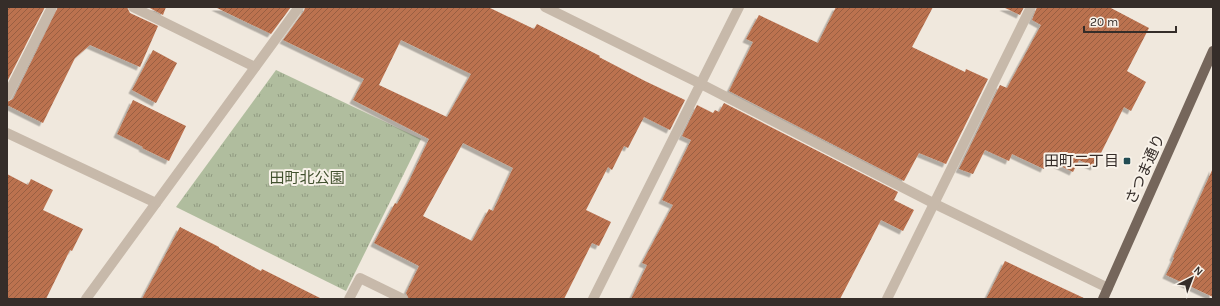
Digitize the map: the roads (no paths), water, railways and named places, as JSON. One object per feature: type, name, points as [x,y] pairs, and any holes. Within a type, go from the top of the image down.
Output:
[{"type":"main road","name":"さつま通り","points":[[1103,299],[1213,51]]},
{"type":"street","points":[[7,96],[52,7]]},
{"type":"street","points":[[133,7],[255,67]]},
{"type":"street","points":[[86,299],[299,7]]},
{"type":"street","points":[[545,7],[701,84],[934,204],[1108,288]]},
{"type":"street","points":[[593,299],[739,7]]},
{"type":"street","points":[[887,299],[1031,7]]},
{"type":"street","points":[[7,133],[156,203]]},
{"type":"street","points":[[349,299],[360,278],[403,299]]},
{"type":"place","name":"田町二丁目","points":[[1127,161]]},
{"type":"park label","name":"田町北公園","points":[[307,178]]}]
